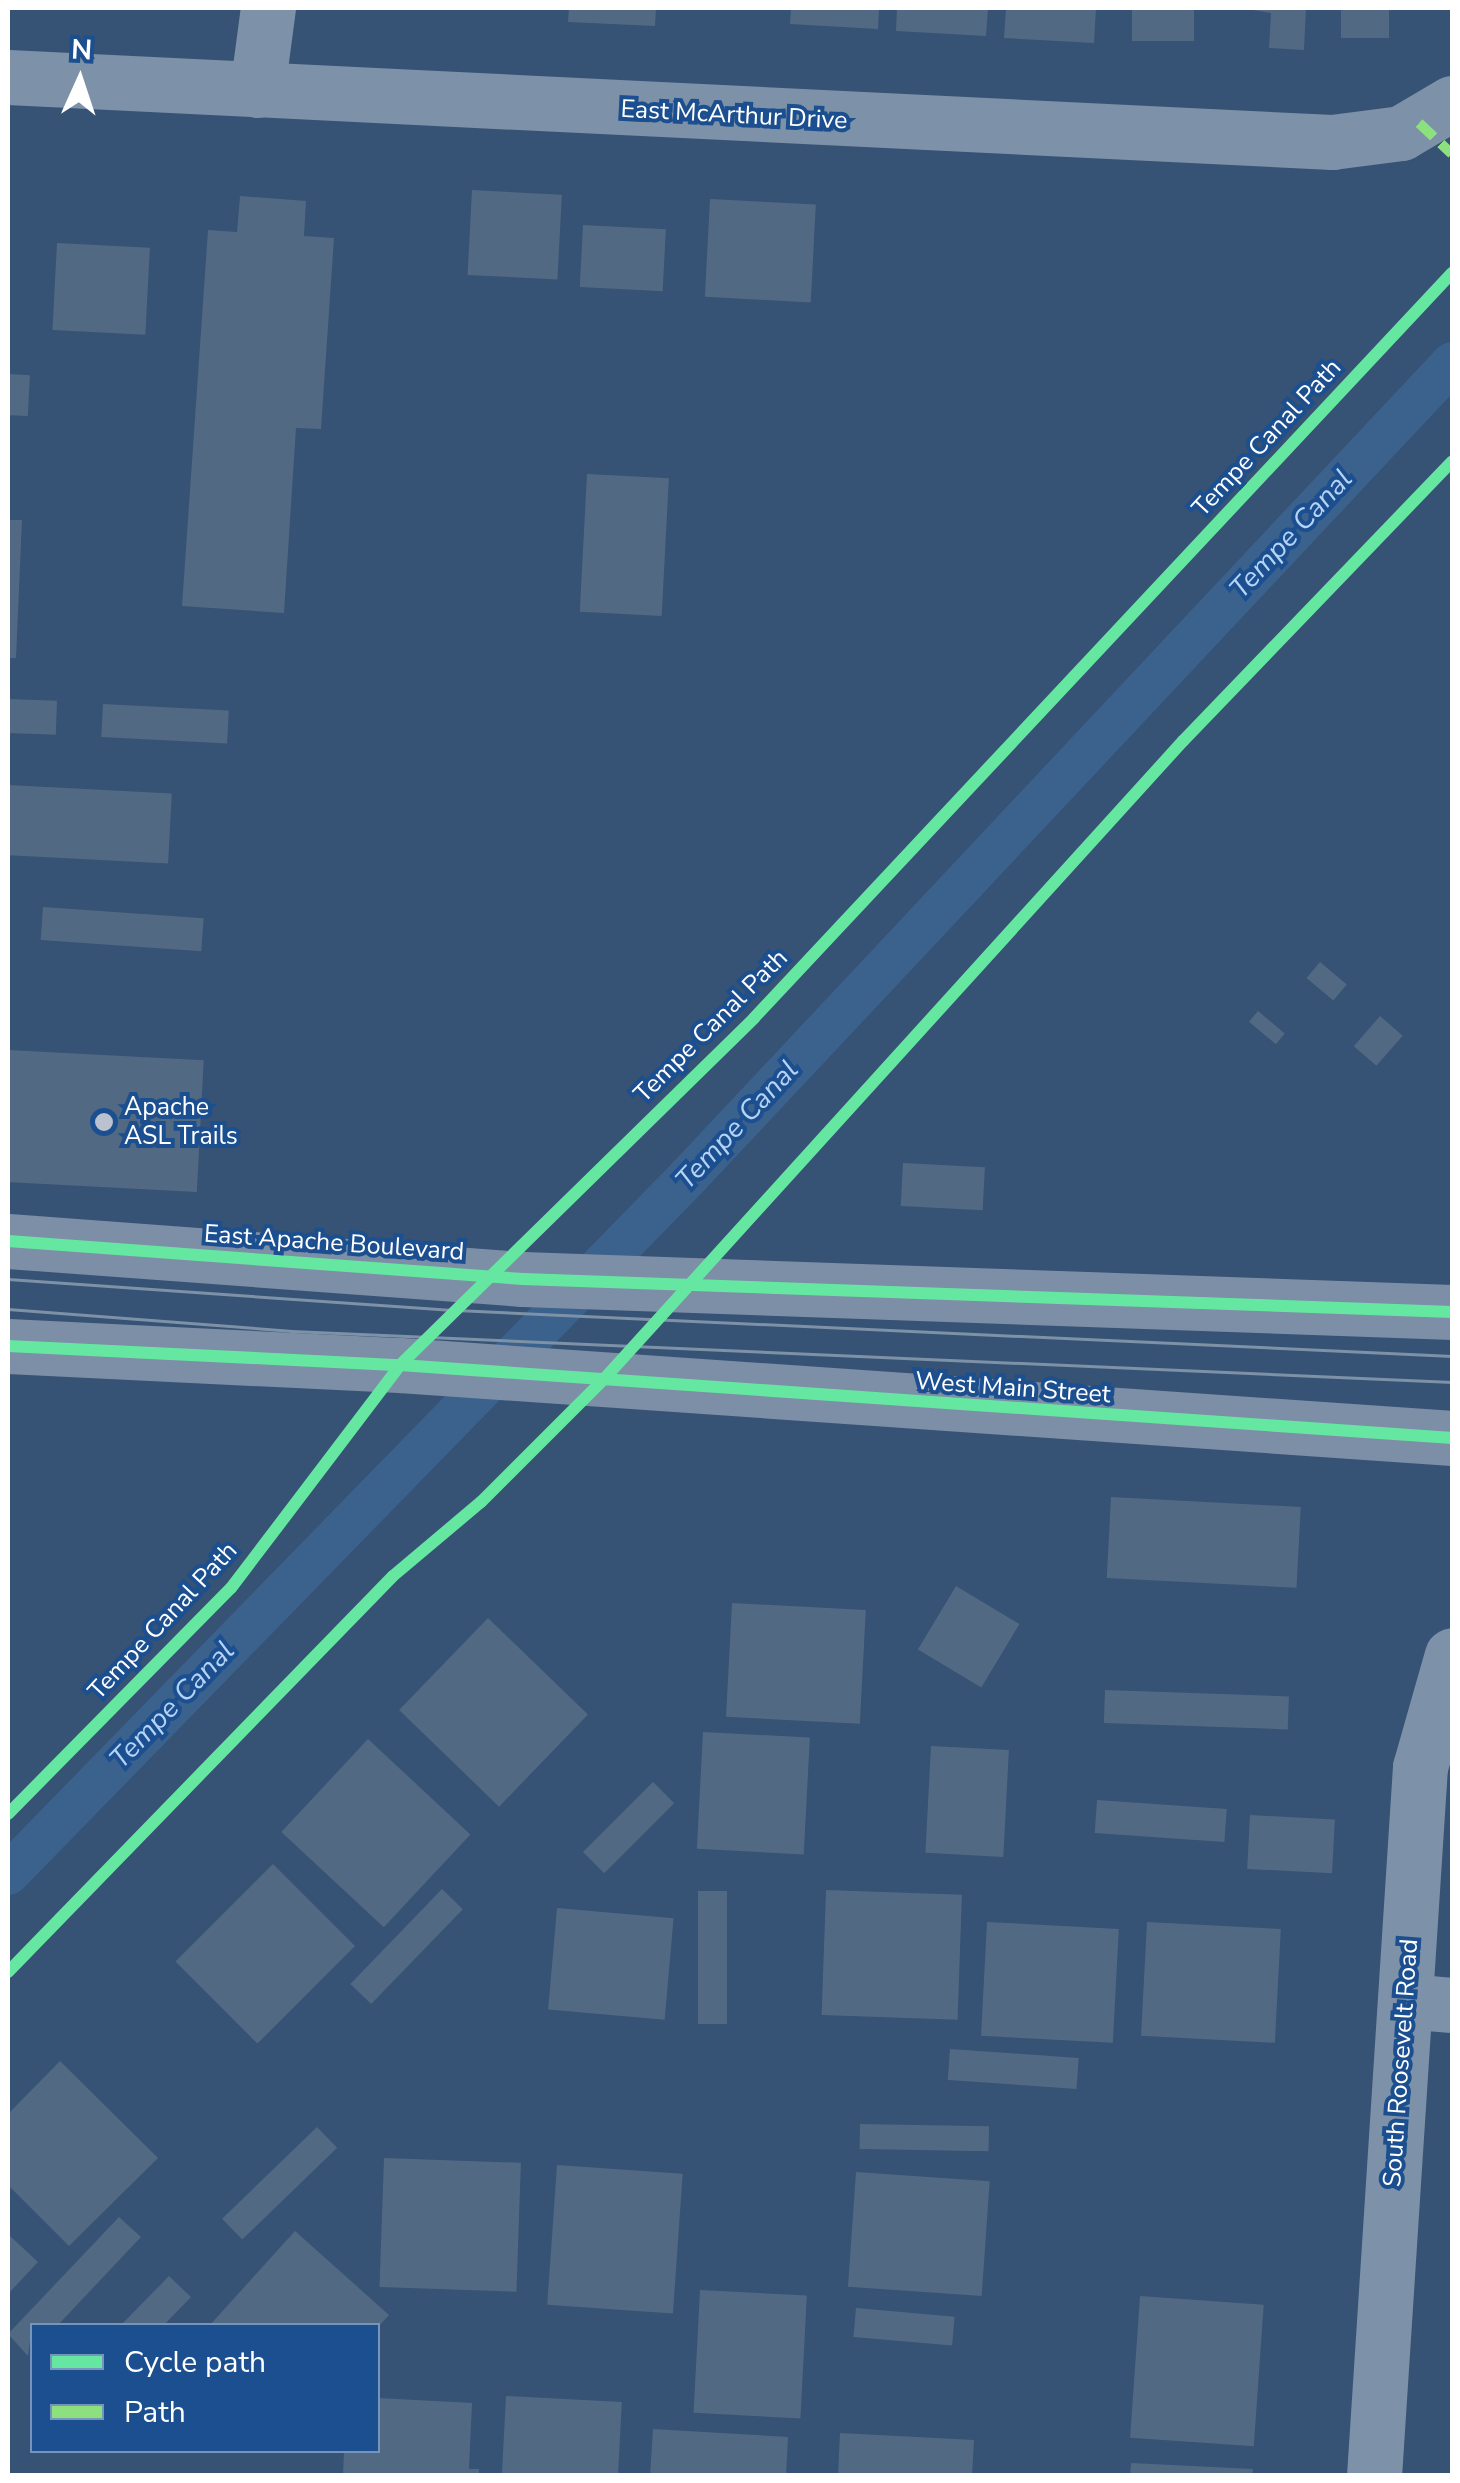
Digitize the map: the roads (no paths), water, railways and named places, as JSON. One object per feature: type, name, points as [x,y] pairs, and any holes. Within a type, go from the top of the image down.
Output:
[{"type":"main road","name":"East Apache Boulevard","points":[[8,1240],[523,1279],[1452,1312]]},
{"type":"main road","name":"West Main Street","points":[[8,1346],[440,1367],[1452,1438]]},
{"type":"street","points":[[257,90],[268,8]]},
{"type":"street","name":"East McArthur Drive","points":[[8,77],[1332,142],[1401,133],[1452,104]]},
{"type":"street","name":"South Roosevelt Road","points":[[1374,2476],[1428,2003],[1420,1767],[1452,1655]]},
{"type":"waterway","name":"Tempe Canal","points":[[8,1874],[688,1177],[1452,363]]},
{"type":"tram line","points":[[8,1279],[456,1310],[1452,1356]]},
{"type":"tram line","points":[[8,1309],[292,1331],[1452,1382]]},
{"type":"place","name":"Apache ASL Trails","points":[[104,1122]]}]
